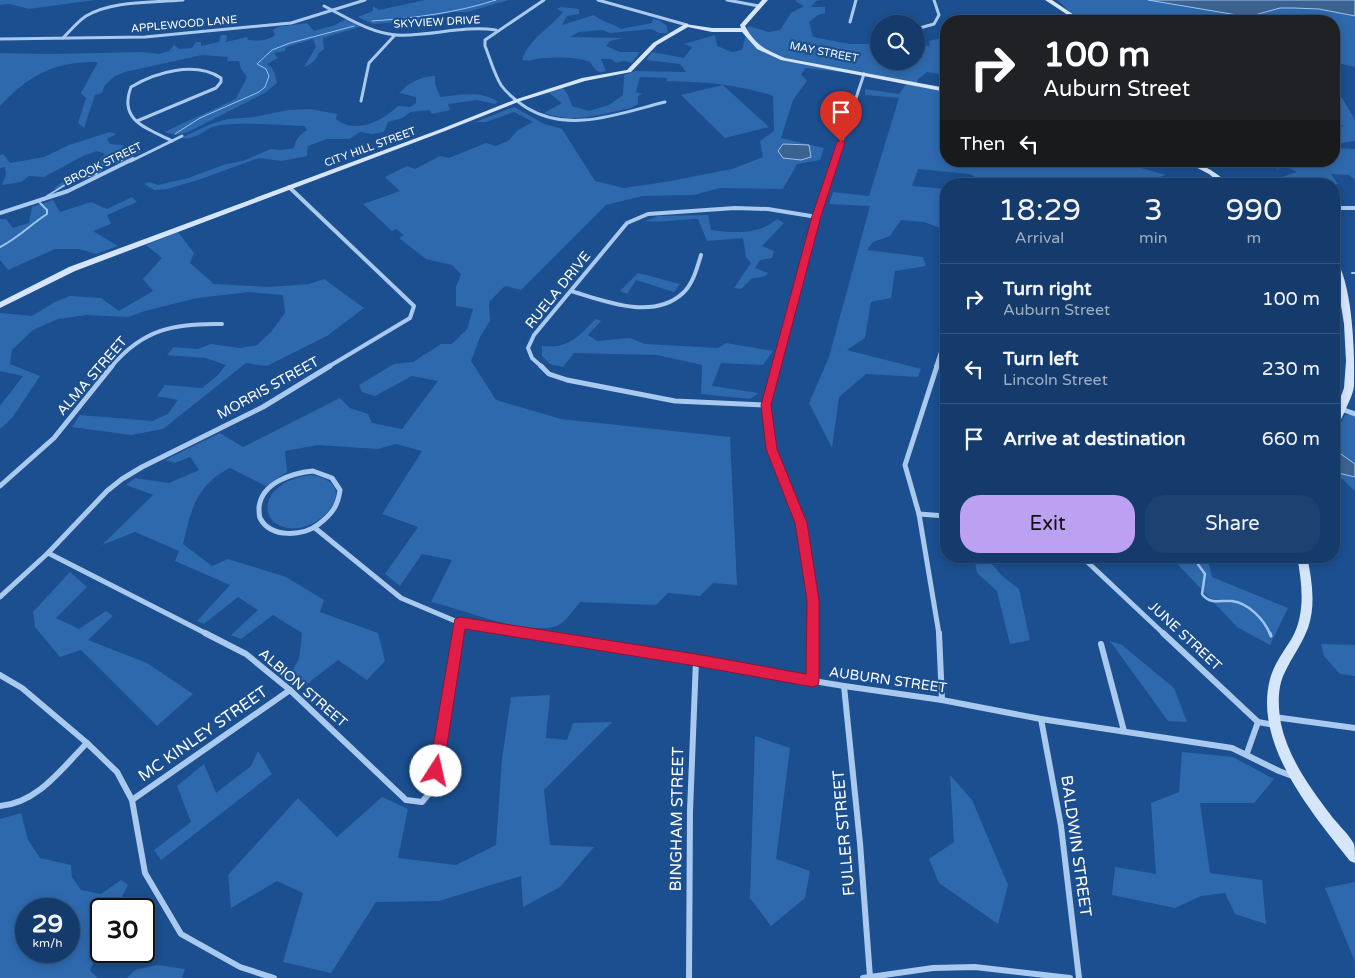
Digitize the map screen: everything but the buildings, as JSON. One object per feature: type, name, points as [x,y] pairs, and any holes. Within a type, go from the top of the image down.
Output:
[{"type":"street","points":[[63,38],[82,19],[98,10],[117,6],[183,0]]},
{"type":"street","name":"APPLEWOOD LANE","points":[[0,40],[145,37],[291,23],[365,0]]},
{"type":"street","points":[[544,0],[496,30],[484,40],[501,85],[516,101],[542,117],[569,122],[665,102]]},
{"type":"street","points":[[598,0],[712,30],[744,30],[743,25],[765,0]]},
{"type":"street","points":[[727,0],[759,6]]},
{"type":"street","points":[[850,22],[856,0]]},
{"type":"street","points":[[925,26],[934,24],[939,15],[934,0]]},
{"type":"street","points":[[1048,0],[1071,15]]},
{"type":"street","name":"SKYVIEW DRIVE","points":[[324,6],[383,32],[395,35],[465,27],[481,27],[496,30]]},
{"type":"street","name":"CITY HILL STREET","points":[[0,305],[72,269],[516,101],[584,79],[628,71],[655,44],[688,25]]},
{"type":"street","name":"MAY STREET","points":[[744,30],[759,48],[792,61],[940,89]]},
{"type":"street","points":[[361,101],[370,63],[395,35]]},
{"type":"street","points":[[137,121],[216,88],[222,78],[217,73],[199,70],[160,74],[138,82],[131,88],[127,103],[128,111],[137,121],[172,141]]},
{"type":"street","points":[[813,681],[813,600],[801,523],[772,449],[766,405],[816,216],[864,74]]},
{"type":"street","name":"BROOK STREET","points":[[0,213],[68,191],[182,136]]},
{"type":"street","points":[[1203,167],[1218,178]]},
{"type":"street","name":"MORRIS STREET","points":[[0,597],[48,553],[107,491],[122,479],[142,467],[263,407],[410,318],[414,306],[358,250],[290,188]]},
{"type":"street","name":"RUELA DRIVE","points":[[766,405],[675,401],[548,374],[532,358],[528,348],[534,335],[627,223],[641,216],[751,208],[816,216]]},
{"type":"street","points":[[1340,208],[1355,208]]},
{"type":"street","points":[[571,291],[627,306],[646,307],[662,305],[675,300],[683,294],[693,278],[701,255]]},
{"type":"street","points":[[1340,278],[1349,345],[1350,373],[1348,389],[1340,412]]},
{"type":"street","name":"ALMA STREET","points":[[0,486],[54,438],[123,352],[137,341],[151,333],[175,325],[222,324]]},
{"type":"street","points":[[940,356],[905,465],[919,514],[938,622],[942,700]]},
{"type":"street","points":[[1342,409],[1355,414]]},
{"type":"street","points":[[306,472],[326,474],[337,482],[341,495],[335,511],[316,528],[290,533],[272,530],[262,521],[259,515],[262,498],[270,488],[288,476],[306,472]]},
{"type":"street","points":[[919,514],[940,516]]},
{"type":"street","name":"AUBURN STREET","points":[[316,528],[401,598],[460,623],[696,660],[844,686],[942,700],[1041,719],[1232,748],[1247,753],[1284,774],[1298,777]]},
{"type":"street","name":"ALBION STREET","points":[[48,553],[246,654],[290,690],[406,800],[422,802],[432,790],[460,623]]},
{"type":"street","name":"JUNE STREET","points":[[1088,563],[1258,722]]},
{"type":"street","points":[[1303,563],[1308,597],[1305,619],[1277,677],[1273,696],[1274,721],[1286,755],[1298,777],[1320,812],[1355,856]]},
{"type":"street","points":[[1101,644],[1124,731]]},
{"type":"street","name":"BINGHAM STREET","points":[[689,978],[690,811],[696,660]]},
{"type":"street","points":[[0,675],[22,688],[87,743],[117,772],[132,800],[146,873],[181,934],[240,967],[274,978]]},
{"type":"street","name":"FULLER STREET","points":[[844,686],[860,843],[867,978]]},
{"type":"street","name":"MC KINLEY STREET","points":[[132,800],[290,690]]},
{"type":"street","name":"BALDWIN STREET","points":[[1041,719],[1061,826],[1079,978]]},
{"type":"street","points":[[1247,753],[1258,722],[1274,721],[1355,728]]},
{"type":"street","points":[[0,806],[19,804],[36,793],[87,743]]},
{"type":"street","points":[[867,978],[933,968],[975,967],[1070,978]]},
{"type":"shaded area","points":[[0,0],[95,0],[29,9],[9,4],[0,5]]},
{"type":"shaded area","points":[[425,0],[509,0],[467,12],[453,12],[409,21],[373,24],[358,17],[373,11],[373,6],[379,10]]},
{"type":"shaded area","points":[[821,0],[816,1],[811,7],[825,7],[825,13],[818,15],[809,22],[813,37],[850,44],[870,44],[870,70],[925,70],[925,46],[930,46],[929,41],[940,38],[940,74],[927,72],[918,79],[916,86],[940,91],[940,167],[1138,167],[1166,175],[1157,178],[977,178],[970,174],[918,169],[912,186],[940,188],[940,228],[924,222],[901,220],[890,236],[873,242],[867,250],[923,257],[926,266],[895,271],[891,298],[871,302],[865,338],[847,350],[921,369],[918,377],[866,374],[839,397],[832,448],[809,403],[829,357],[870,206],[829,204],[833,192],[869,196],[899,98],[865,95],[865,89],[899,94],[906,84],[856,74],[806,68],[801,74],[807,81],[793,100],[781,138],[824,148],[820,160],[797,164],[783,189],[720,188],[694,195],[642,196],[606,205],[521,290],[505,286],[489,302],[490,321],[480,337],[471,361],[496,400],[561,419],[730,437],[737,585],[713,583],[700,596],[668,593],[656,605],[580,602],[562,623],[550,628],[517,626],[431,602],[452,560],[422,554],[400,586],[385,574],[418,527],[382,514],[422,451],[396,444],[378,449],[318,445],[285,451],[287,472],[266,486],[230,468],[209,482],[192,509],[183,544],[212,566],[228,559],[286,577],[324,600],[320,612],[378,633],[385,661],[367,680],[338,660],[302,688],[288,678],[299,659],[302,633],[273,615],[241,639],[231,635],[258,610],[238,597],[204,624],[197,621],[230,585],[175,561],[179,551],[135,532],[102,545],[153,495],[126,485],[135,478],[169,483],[199,470],[190,457],[175,463],[165,460],[220,433],[243,447],[340,398],[350,408],[368,414],[372,423],[402,429],[438,381],[412,376],[375,396],[362,392],[359,385],[394,364],[413,362],[441,344],[452,344],[467,329],[473,309],[456,306],[456,287],[461,274],[452,265],[426,259],[399,238],[404,235],[396,229],[392,231],[363,204],[400,191],[385,177],[407,166],[415,169],[440,156],[449,158],[486,143],[496,146],[508,141],[518,130],[533,122],[514,112],[486,122],[475,122],[514,107],[544,124],[562,129],[595,181],[624,188],[732,169],[763,157],[760,141],[774,131],[773,96],[734,86],[666,81],[667,78],[640,77],[636,92],[642,94],[638,96],[638,104],[631,108],[577,118],[566,118],[544,113],[562,103],[549,93],[563,88],[572,106],[589,111],[609,105],[623,95],[624,75],[635,71],[686,72],[680,64],[646,60],[652,52],[684,58],[692,47],[684,44],[715,35],[717,46],[732,52],[742,50],[748,26],[769,32],[780,30],[791,13],[804,6],[795,1]]},
{"type":"shaded area","points":[[1058,0],[1355,0],[1355,67],[1340,63],[1340,15],[1076,15]]},
{"type":"shaded area","points":[[1148,0],[1355,0],[1355,16],[1319,9],[1294,8],[1280,8],[1255,15],[1237,15]]},
{"type":"shaded area","points":[[561,7],[579,9],[579,14],[567,16],[562,25],[594,15],[621,29],[652,23],[653,19],[659,20],[667,26],[668,33],[659,33],[651,29],[610,33],[602,30],[579,32],[570,37],[624,38],[610,41],[606,46],[620,52],[640,52],[632,63],[624,61],[616,63],[611,59],[601,59],[606,71],[603,72],[596,70],[590,62],[574,58],[522,60],[534,40],[563,12],[557,9]]},
{"type":"shaded area","points":[[346,19],[362,26],[323,38],[324,49],[313,62],[304,67],[316,47],[313,39],[286,47],[285,51],[274,53],[278,58],[267,64],[273,70],[277,83],[265,93],[188,132],[176,135],[164,132],[236,99],[247,77],[241,69],[239,61],[227,61],[228,57],[202,55],[125,72],[115,76],[105,85],[102,93],[95,95],[84,128],[78,123],[86,98],[81,93],[98,62],[69,64],[44,72],[32,78],[0,106],[0,53],[141,52],[159,54],[169,51],[174,45],[179,49],[192,48],[196,42],[201,42],[201,46],[219,42],[221,35],[227,35],[226,42],[247,37],[248,40],[262,40],[275,35],[273,30],[278,27],[307,23],[314,31],[335,25]]},
{"type":"shaded area","points":[[435,76],[435,83],[440,97],[478,95],[492,98],[498,102],[495,104],[477,100],[448,104],[450,110],[432,114],[429,110],[411,112],[402,118],[388,122],[384,132],[372,134],[360,132],[349,139],[327,139],[308,146],[307,156],[282,161],[259,158],[167,189],[154,190],[144,184],[149,182],[158,185],[188,178],[226,164],[243,161],[271,149],[294,148],[298,138],[307,130],[305,126],[231,124],[215,126],[192,138],[181,138],[211,124],[228,119],[254,117],[288,110],[310,109],[337,114],[336,119],[343,124],[360,126],[384,117],[398,106],[410,107],[416,103],[416,97],[399,93],[415,81]]},
{"type":"shaded area","points":[[723,85],[769,127],[725,138],[681,95]]},
{"type":"shaded area","points":[[1340,96],[1355,120],[1355,141],[1340,143],[1340,127],[1344,126],[1340,125]]},
{"type":"shaded area","points":[[110,132],[116,134],[107,139],[110,144],[123,145],[122,149],[140,150],[141,152],[118,164],[108,164],[97,175],[72,182],[61,189],[53,189],[69,177],[83,175],[99,165],[98,161],[105,154],[97,151],[83,156],[44,177],[29,176],[21,182],[2,185],[6,174],[5,167],[0,168],[0,155],[3,154],[10,163],[44,157],[69,145]]},
{"type":"shaded area","points":[[783,144],[809,145],[811,157],[801,160],[783,158],[778,151]]},
{"type":"shaded area","points":[[1340,148],[1355,149],[1355,180],[1349,175],[1331,174],[1334,178],[1279,178],[1297,172],[1288,167],[1340,167]]},
{"type":"shaded area","points":[[132,197],[137,202],[107,215],[111,224],[93,231],[118,246],[96,254],[79,249],[55,249],[8,270],[0,260],[0,219],[6,219],[13,228],[29,223],[32,207],[53,200],[60,212],[91,202],[107,209]]},
{"type":"shaded area","points":[[708,215],[711,230],[719,231],[746,232],[762,228],[777,219],[784,223],[762,246],[774,251],[772,258],[760,260],[755,268],[768,273],[765,276],[751,279],[741,289],[734,288],[751,263],[746,257],[743,238],[707,241],[698,219],[645,221],[658,216]]},
{"type":"shaded area","points":[[178,232],[194,253],[190,263],[214,284],[269,287],[309,284],[324,279],[364,308],[327,336],[267,366],[246,363],[163,429],[131,435],[72,427],[80,415],[152,421],[168,414],[178,400],[157,396],[165,385],[202,388],[218,375],[226,365],[205,358],[167,355],[174,347],[198,349],[211,344],[240,348],[257,345],[271,332],[285,313],[283,295],[249,292],[197,298],[128,317],[87,315],[58,319],[33,330],[12,350],[10,364],[40,376],[12,418],[0,429],[0,406],[23,376],[0,371],[0,313],[32,316],[55,302],[70,296],[101,298],[119,311],[153,291],[143,279],[162,258],[146,245]]},
{"type":"shaded area","points":[[638,273],[680,284],[674,292],[636,280],[627,294],[620,291]]},
{"type":"shaded area","points":[[596,319],[601,321],[588,335],[597,341],[630,338],[645,344],[718,348],[726,343],[773,351],[763,365],[721,363],[712,386],[759,393],[750,399],[701,394],[702,365],[657,355],[574,353],[563,367],[550,364],[542,356],[542,346],[560,345],[573,340]]},
{"type":"shaded area","points":[[1345,415],[1355,415],[1355,463],[1350,466],[1355,469],[1355,491],[1340,477],[1340,425]]},
{"type":"shaded area","points":[[1340,453],[1355,464],[1355,477],[1340,473]]},
{"type":"shaded area","points":[[311,475],[326,480],[334,487],[336,497],[332,506],[324,516],[314,523],[301,527],[288,528],[274,522],[268,511],[269,499],[273,493],[290,480]]},
{"type":"shaded area","points":[[975,563],[991,563],[1002,576],[1019,589],[1030,640],[1010,644],[997,591],[977,573]]},
{"type":"shaded area","points":[[1177,563],[1209,563],[1212,577],[1288,608],[1270,645],[1237,627]]},
{"type":"shaded area","points":[[70,572],[87,587],[56,618],[79,629],[106,611],[113,616],[88,640],[147,663],[193,694],[157,726],[81,650],[60,657],[35,627],[33,612]]},
{"type":"shaded area","points":[[1110,641],[1122,645],[1174,688],[1187,722],[1168,721]]},
{"type":"shaded area","points":[[1321,644],[1355,645],[1355,676],[1340,674],[1324,656]]},
{"type":"shaded area","points":[[550,695],[546,738],[567,740],[573,723],[612,722],[544,790],[550,845],[594,847],[560,887],[523,907],[521,876],[439,901],[376,902],[331,973],[283,962],[303,893],[277,881],[231,908],[228,875],[298,798],[337,837],[382,797],[408,809],[398,858],[456,865],[496,845],[502,759],[511,697]]},
{"type":"shaded area","points":[[755,736],[790,748],[776,859],[810,871],[805,898],[771,926],[750,898]]},
{"type":"shaded area","points":[[258,751],[272,774],[161,860],[154,850],[191,822],[177,786],[204,764],[216,793],[251,766]]},
{"type":"shaded area","points":[[1182,752],[1233,757],[1274,779],[1254,803],[1200,803],[1210,873],[1262,880],[1266,924],[1235,914],[1225,893],[1201,896],[1175,908],[1112,895],[1115,867],[1156,874],[1151,803],[1179,792]]},
{"type":"shaded area","points":[[950,775],[972,800],[1008,885],[998,924],[939,883],[929,859],[954,842]]},
{"type":"shaded area","points":[[21,813],[28,840],[40,858],[71,865],[72,877],[81,890],[101,894],[121,880],[128,885],[122,898],[90,898],[90,963],[93,963],[90,971],[98,978],[0,978],[0,819]]},
{"type":"shaded area","points":[[1355,882],[1355,962],[1325,888]]},
{"type":"shaded area","points":[[157,965],[185,969],[182,978],[127,978],[135,970]]},
{"type":"waterway","points":[[372,21],[435,14],[496,0]]},
{"type":"waterway","points":[[175,134],[200,118],[259,92],[265,87],[269,76],[266,69],[257,64],[272,50],[290,43],[354,26]]},
{"type":"waterway","points":[[121,161],[140,151]]},
{"type":"waterway","points":[[47,196],[73,180],[96,174],[108,162],[123,159]]},
{"type":"waterway","points":[[0,247],[13,240],[47,214],[47,210],[40,203]]},
{"type":"waterway","points":[[1197,563],[1205,574],[1202,594],[1208,600],[1232,601],[1244,605],[1260,617],[1270,634]]},
{"type":"route","points":[[436,771],[460,623],[696,660],[813,681],[813,600],[801,523],[772,449],[766,405],[816,216],[841,142]]}]
